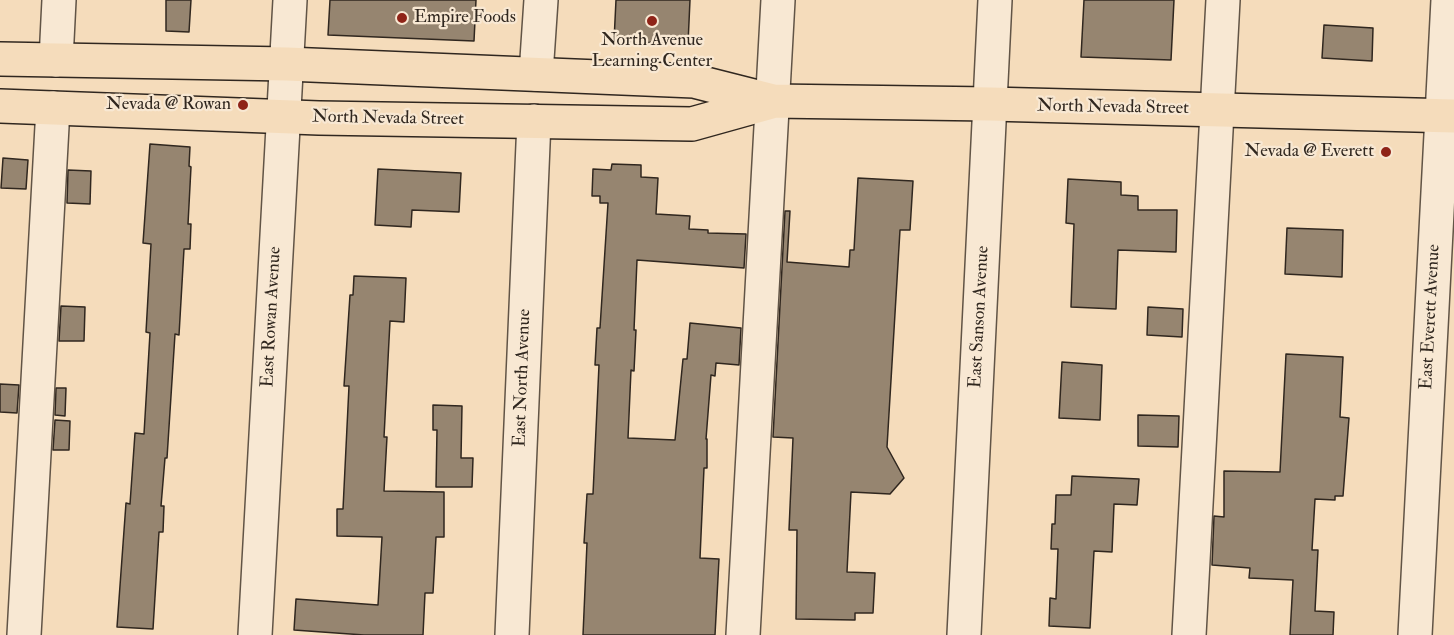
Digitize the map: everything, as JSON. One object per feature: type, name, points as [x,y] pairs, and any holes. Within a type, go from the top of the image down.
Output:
[{"type":"main road","name":"North Nevada Street","points":[[0,59],[287,64],[694,81],[772,101],[990,104],[1448,116]]},
{"type":"main road","name":"North Nevada Street","points":[[0,106],[283,117],[692,124],[772,101]]},
{"type":"street","points":[[57,60],[59,0]]},
{"type":"street","name":"East Rowan Avenue","points":[[255,635],[290,0]]},
{"type":"street","points":[[536,74],[541,0]]},
{"type":"street","points":[[743,635],[778,0]]},
{"type":"street","name":"East Sanson Avenue","points":[[964,635],[995,0]]},
{"type":"street","points":[[1189,635],[1223,0]]},
{"type":"street","name":"East Everett Avenue","points":[[1415,635],[1448,116],[1448,0]]},
{"type":"street","points":[[24,635],[53,108]]},
{"type":"street","name":"East North Avenue","points":[[512,635],[534,121]]},
{"type":"building","points":[[166,0],[191,0],[189,32],[166,31]]},
{"type":"building","name":"Empire Foods","points":[[330,0],[476,0],[474,41],[328,35]]},
{"type":"building","name":"North Avenue Learning Center","points":[[616,0],[690,0],[688,44],[614,41]]},
{"type":"building","points":[[1084,0],[1174,0],[1171,60],[1081,57]]},
{"type":"building","points":[[1324,25],[1373,28],[1372,61],[1322,58]]},
{"type":"building","points":[[150,144],[190,147],[189,166],[191,167],[188,224],[191,224],[190,249],[184,249],[179,335],[175,334],[167,458],[165,458],[161,506],[164,506],[163,532],[159,532],[153,629],[117,627],[126,503],[130,504],[135,433],[144,434],[150,333],[146,332],[151,244],[143,243]]},
{"type":"building","points":[[3,158],[28,160],[26,189],[1,188]]},
{"type":"building","points":[[612,164],[641,165],[641,177],[658,178],[656,214],[690,216],[689,229],[708,230],[708,233],[746,234],[744,268],[637,260],[634,371],[631,370],[628,438],[675,440],[683,359],[687,359],[690,323],[741,328],[739,365],[716,363],[715,376],[711,375],[700,558],[719,559],[715,635],[583,635],[587,543],[584,543],[587,494],[593,494],[599,365],[595,365],[597,328],[600,328],[608,203],[600,203],[600,196],[592,196],[593,169],[611,170]]},
{"type":"building","points":[[378,169],[461,173],[459,212],[412,210],[411,227],[375,225]]},
{"type":"building","points":[[68,170],[91,171],[90,204],[67,203]]},
{"type":"building","points":[[858,178],[913,181],[910,230],[900,230],[887,447],[904,478],[890,494],[851,492],[847,572],[875,573],[873,613],[855,613],[855,620],[796,619],[797,530],[789,530],[793,438],[773,437],[785,211],[790,211],[787,262],[849,267],[850,250],[854,250]]},
{"type":"building","points":[[1068,179],[1121,182],[1121,195],[1138,196],[1138,210],[1177,210],[1176,252],[1118,250],[1116,309],[1071,307],[1074,224],[1066,223]]},
{"type":"building","points":[[1287,228],[1343,230],[1342,277],[1285,274]]},
{"type":"building","points":[[354,276],[406,278],[404,322],[390,321],[384,437],[387,437],[384,491],[444,492],[444,537],[436,537],[433,593],[425,593],[423,635],[364,635],[294,630],[296,599],[378,605],[382,537],[337,536],[337,509],[343,509],[349,386],[344,386],[350,295],[353,295]]},
{"type":"building","points":[[61,306],[85,307],[84,341],[59,341]]},
{"type":"building","points":[[1148,307],[1183,309],[1182,337],[1147,335]]},
{"type":"building","points":[[1286,354],[1343,357],[1340,417],[1349,418],[1343,496],[1335,496],[1335,500],[1315,499],[1312,550],[1318,550],[1315,611],[1334,612],[1333,635],[1290,635],[1293,580],[1249,578],[1250,568],[1212,565],[1214,516],[1224,517],[1224,471],[1280,472]]},
{"type":"building","points":[[1062,362],[1102,365],[1100,420],[1059,418]]},
{"type":"building","points":[[0,384],[19,385],[17,413],[0,412]]},
{"type":"building","points":[[56,388],[66,388],[65,416],[55,415]]},
{"type":"building","points":[[433,405],[462,406],[461,458],[473,458],[472,487],[436,487],[437,430],[433,430]]},
{"type":"building","points":[[1138,415],[1179,416],[1178,447],[1138,446]]},
{"type":"building","points":[[55,420],[70,421],[69,450],[53,450]]},
{"type":"building","points":[[1072,476],[1139,479],[1137,505],[1114,504],[1112,552],[1094,551],[1090,628],[1049,626],[1050,598],[1056,599],[1058,549],[1051,549],[1056,495],[1071,495]]},
{"type":"place","name":"Empire Foods","points":[[402,18]]},
{"type":"place","name":"North Avenue Learning Center","points":[[652,21]]},
{"type":"place","name":"Nevada @ Rowan","points":[[243,105]]},
{"type":"place","name":"Nevada @ Everett","points":[[1386,152]]}]
